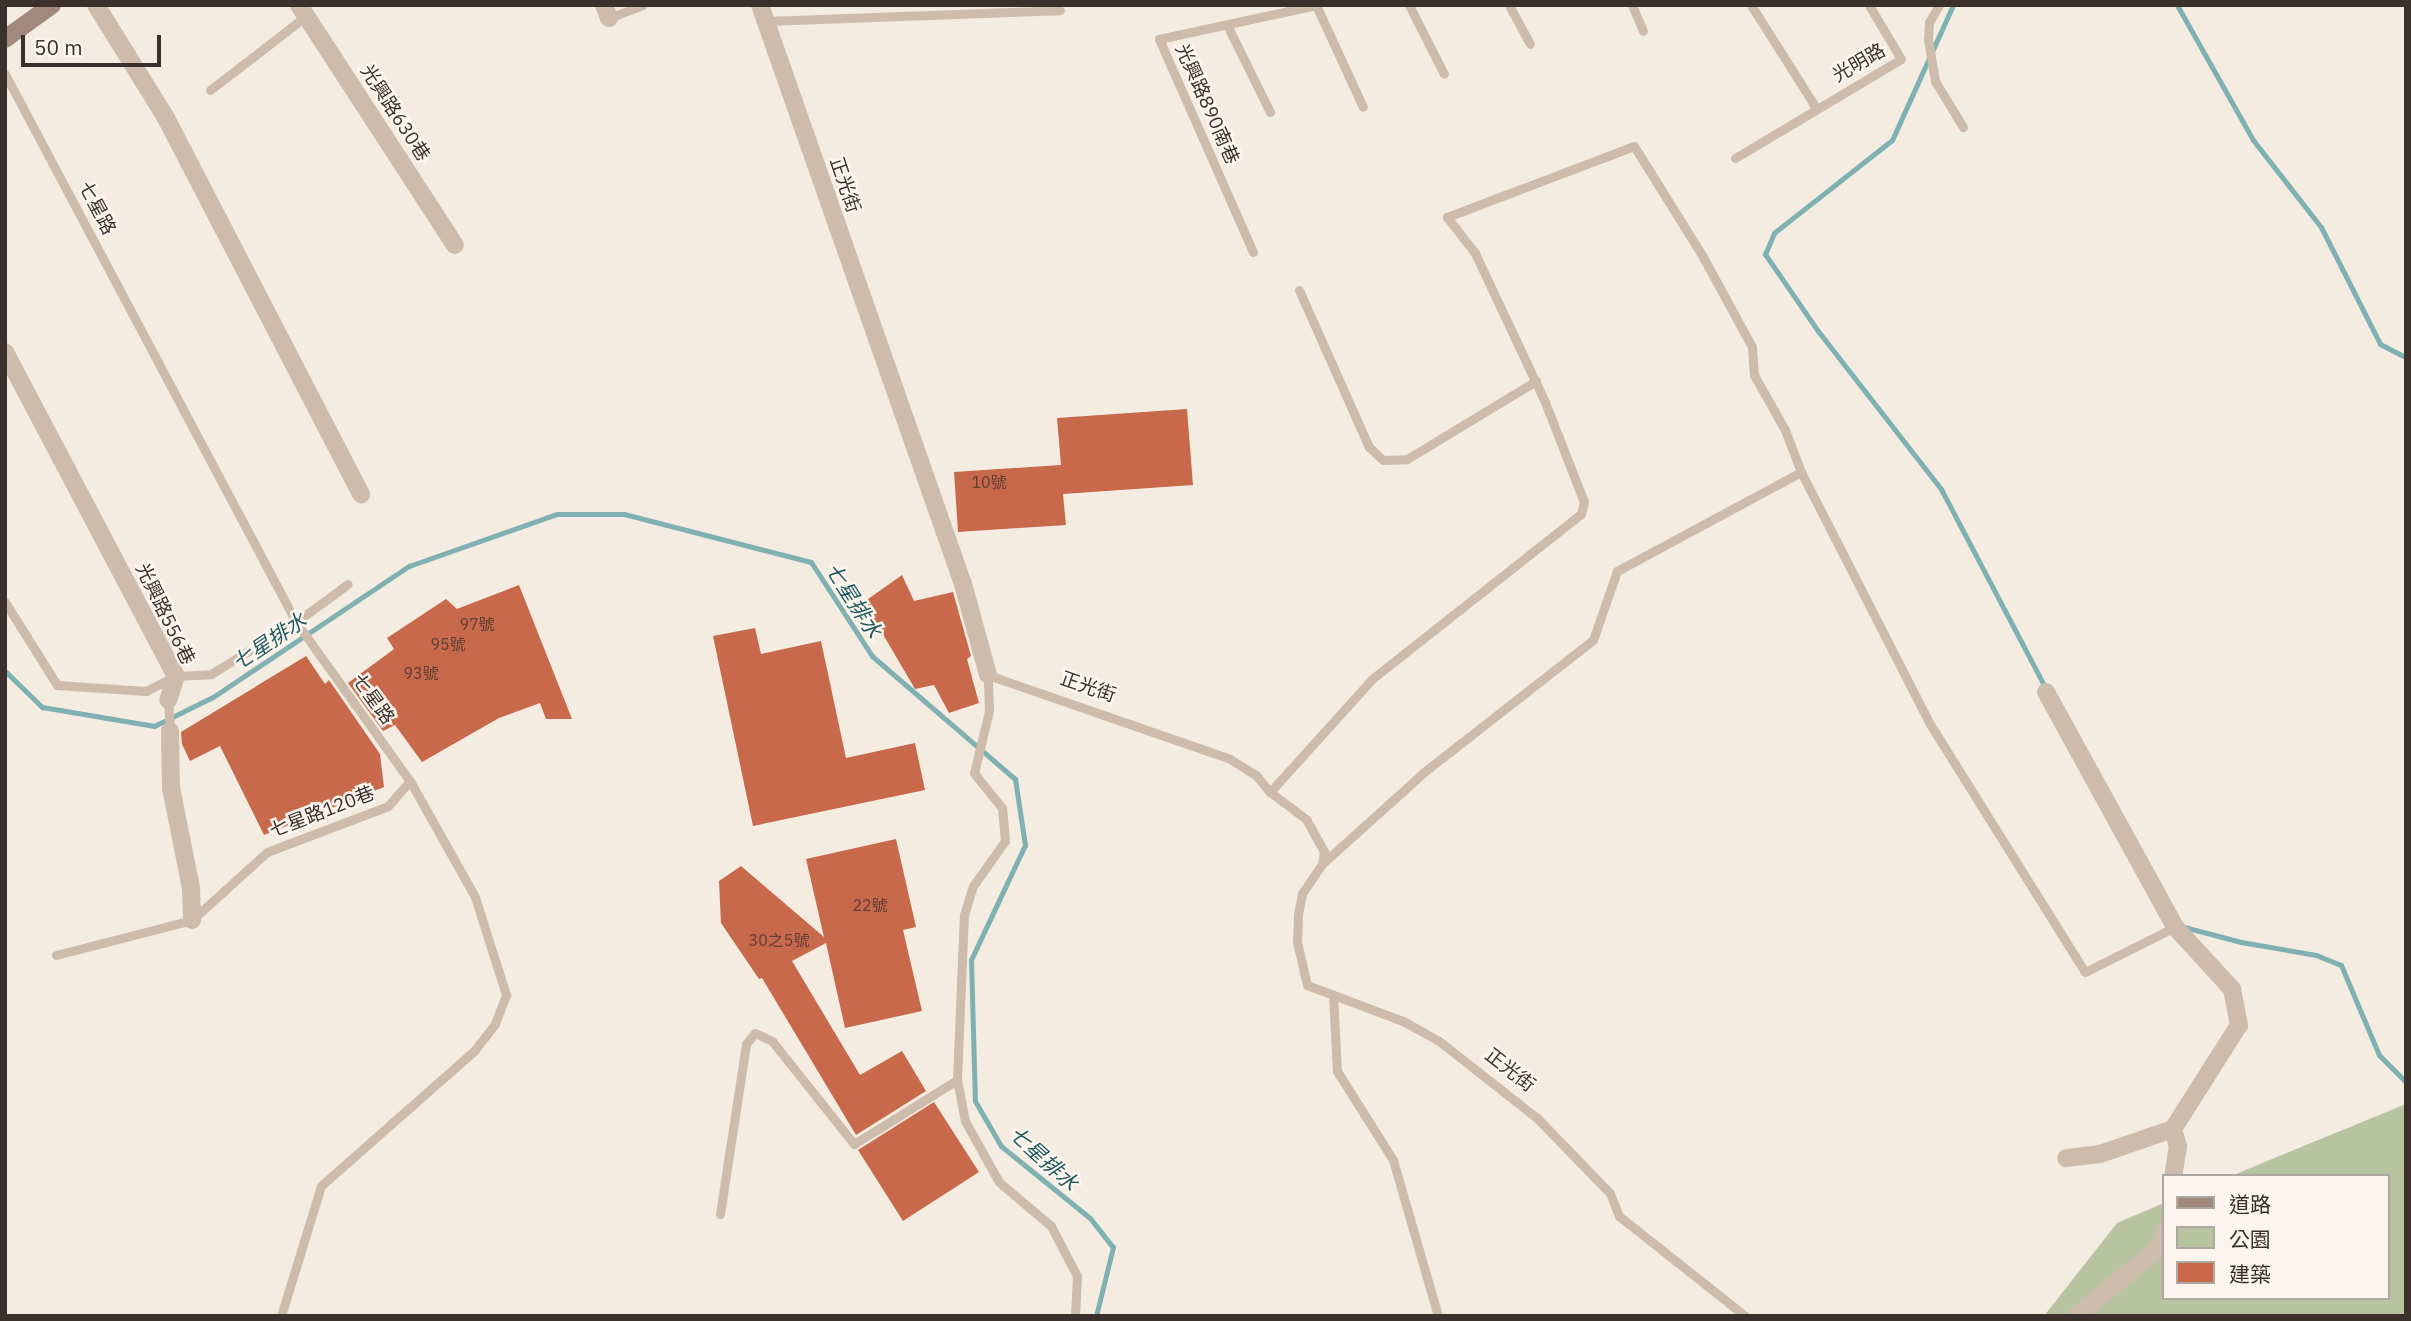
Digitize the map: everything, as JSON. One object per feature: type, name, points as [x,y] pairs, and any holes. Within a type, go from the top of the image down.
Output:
[{"type":"main road","points":[[5,39],[52,5]]},
{"type":"street","points":[[96,5],[166,118],[361,494]]},
{"type":"street","name":"光興路630巷","points":[[302,11],[455,245]]},
{"type":"street","name":"正光街","points":[[763,13],[963,584],[988,676]]},
{"type":"street","name":"光興路556巷","points":[[5,352],[176,676],[168,699]]},
{"type":"street","points":[[2046,692],[2175,927],[2232,989],[2239,1025],[2173,1129],[2100,1154],[2066,1158]]},
{"type":"street","name":"光興路556巷","points":[[170,731],[171,788],[191,888],[192,920]]},
{"type":"street","points":[[2173,1129],[2178,1146],[2174,1174]]},
{"type":"street","points":[[2076,1316],[2153,1253],[2162,1241]]},
{"type":"lane","points":[[607,12],[643,5]]},
{"type":"lane","points":[[1316,5],[1363,107]]},
{"type":"lane","name":"光興路890南巷","points":[[1253,251],[1159,39],[1316,5]]},
{"type":"lane","points":[[1409,5],[1444,74]]},
{"type":"lane","points":[[1509,5],[1530,44]]},
{"type":"lane","points":[[1632,5],[1643,31]]},
{"type":"lane","points":[[1751,5],[1816,108]]},
{"type":"lane","name":"光明路","points":[[1735,158],[1901,60],[1869,5]]},
{"type":"lane","points":[[1939,5],[1929,22],[1935,81],[1963,127]]},
{"type":"lane","points":[[763,13],[1060,10]]},
{"type":"lane","points":[[210,90],[302,11]]},
{"type":"lane","points":[[1227,24],[1270,113]]},
{"type":"lane","name":"七星路","points":[[5,74],[297,624],[410,781],[475,897],[506,995],[495,1024],[475,1050],[321,1186],[281,1316]]},
{"type":"lane","points":[[1270,792],[1372,679],[1580,514],[1584,502],[1535,381],[1475,253],[1447,217],[1634,146],[1696,246],[1752,347],[1754,375],[1785,430],[1801,472],[1930,724],[2085,972],[2175,927]]},
{"type":"lane","points":[[1299,290],[1369,447],[1383,460],[1407,459],[1535,381]]},
{"type":"lane","points":[[1322,864],[1424,772],[1593,640],[1617,571],[1801,472]]},
{"type":"lane","points":[[5,602],[57,685],[146,691],[176,676],[211,674],[297,624],[348,584]]},
{"type":"lane","points":[[988,676],[989,711],[974,773],[1002,808],[1005,841],[974,886],[964,915],[957,1080],[965,1121],[999,1182],[1051,1226],[1077,1276],[1074,1316]]},
{"type":"lane","name":"正光街","points":[[988,676],[1230,759],[1256,775],[1270,792],[1306,819],[1324,852],[1322,864],[1302,894],[1297,942],[1307,985],[1402,1021],[1439,1041],[1536,1118],[1610,1193],[1619,1216],[1745,1316]]},
{"type":"lane","name":"光興路556巷","points":[[168,699],[170,731]]},
{"type":"lane","name":"七星路120巷","points":[[56,955],[192,920],[267,852],[388,806],[410,781]]},
{"type":"lane","points":[[1333,995],[1337,1071],[1393,1160],[1438,1316]]},
{"type":"lane","points":[[720,1214],[746,1044],[755,1033],[772,1041],[855,1144],[957,1080]]},
{"type":"green space","points":[[2406,1104],[2406,1316],[2044,1316],[2117,1223],[2162,1204],[2162,1300],[2390,1300],[2390,1174],[2236,1174]]},
{"type":"building","points":[[1187,409],[1193,485],[1063,494],[1066,525],[958,532],[954,472],[1061,465],[1057,418]]},
{"type":"building","points":[[902,575],[914,601],[953,592],[971,656],[967,659],[979,703],[949,713],[934,685],[915,689],[864,602]]},
{"type":"building","points":[[519,585],[572,719],[546,719],[540,703],[499,718],[422,762],[395,725],[383,731],[348,683],[394,649],[387,638],[446,599],[457,609]]},
{"type":"building","points":[[755,628],[761,654],[821,641],[846,758],[915,743],[925,790],[753,826],[713,636]]},
{"type":"building","points":[[306,656],[325,684],[329,680],[380,754],[384,787],[264,835],[220,746],[190,761],[182,744],[181,732]]},
{"type":"building","points":[[896,839],[916,927],[903,930],[922,1011],[845,1028],[826,943],[792,961],[860,1075],[902,1051],[926,1091],[856,1135],[762,978],[759,979],[721,923],[719,881],[741,866],[824,937],[806,859]]},
{"type":"building","points":[[934,1102],[979,1172],[903,1221],[858,1150]]},
{"type":"waterway","points":[[1953,5],[1892,140],[1774,233],[1765,254],[1818,331],[1941,489],[2046,689]]},
{"type":"waterway","points":[[2177,5],[2253,140],[2321,227],[2380,344],[2406,357]]},
{"type":"waterway","name":"七星排水","points":[[5,671],[42,707],[154,726],[213,697],[409,566],[557,514],[624,514],[811,562],[872,656],[1015,779],[1025,845],[971,960],[975,1101],[1001,1146],[1090,1218],[1113,1247],[1096,1316]]},
{"type":"waterway","points":[[2184,927],[2241,942],[2316,955],[2341,965],[2379,1055],[2406,1082]]}]
